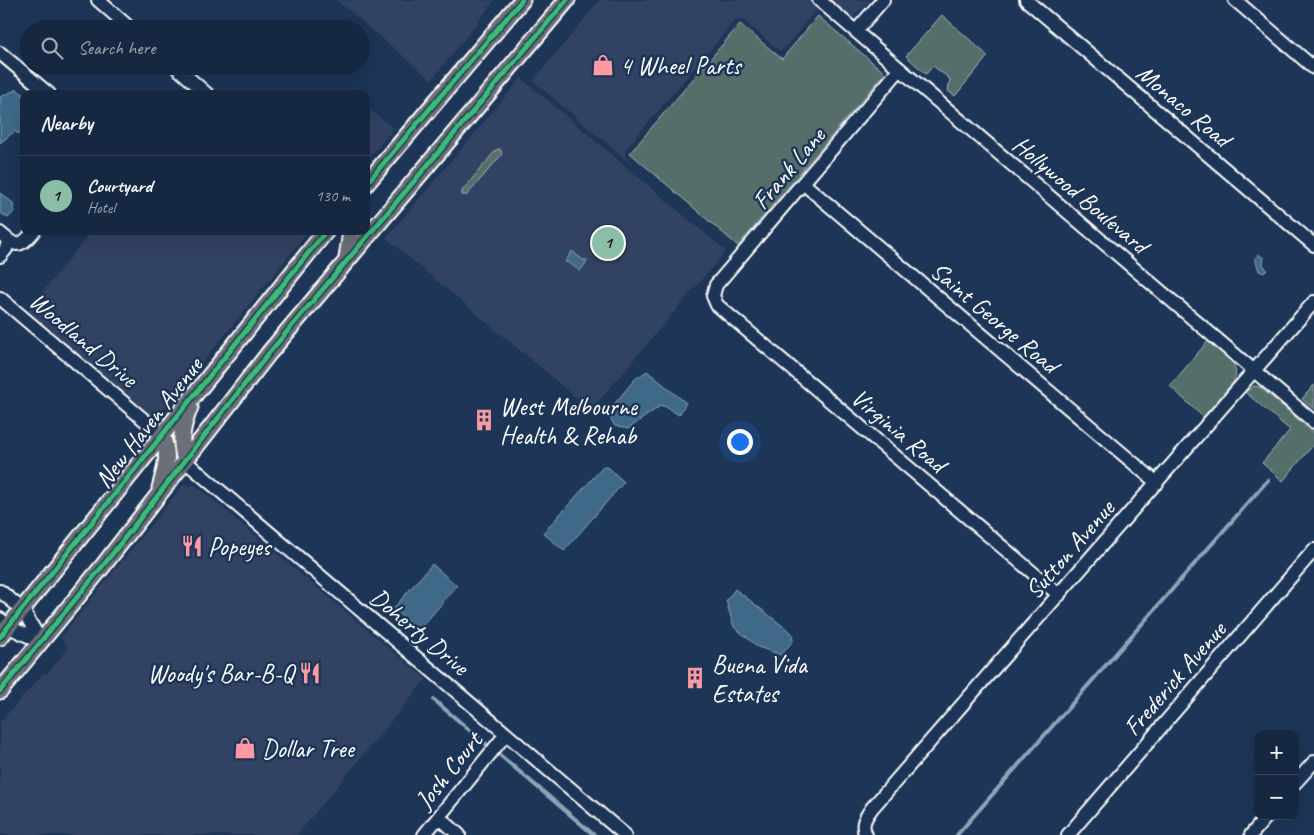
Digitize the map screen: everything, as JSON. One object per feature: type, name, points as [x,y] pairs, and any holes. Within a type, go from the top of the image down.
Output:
[{"type":"main road","points":[[370,181],[522,0]]},
{"type":"main road","points":[[370,230],[567,0]]},
{"type":"main road","name":"New Haven Avenue","points":[[3,628],[23,610],[323,235]]},
{"type":"main road","points":[[346,261],[350,235]]},
{"type":"main road","points":[[0,691],[366,235]]},
{"type":"main road","points":[[185,461],[180,444],[181,429],[196,392]]},
{"type":"main road","points":[[157,497],[167,464],[167,450],[162,435]]},
{"type":"street","points":[[98,0],[121,20]]},
{"type":"street","name":"Hollywood Boulevard","points":[[820,0],[1314,422]]},
{"type":"street","points":[[856,31],[883,0]]},
{"type":"street","name":"Monaco Road","points":[[1026,0],[1314,245]]},
{"type":"street","points":[[1235,0],[1314,68]]},
{"type":"street","points":[[0,53],[20,70]]},
{"type":"street","name":"Frank Lane","points":[[714,296],[716,285],[900,69]]},
{"type":"street","points":[[26,75],[44,90]]},
{"type":"street","points":[[185,75],[202,90]]},
{"type":"street","name":"Saint George Road","points":[[804,184],[1156,483]]},
{"type":"street","points":[[4,239],[19,245],[25,242],[31,235]]},
{"type":"street","points":[[0,256],[6,249],[4,239]]},
{"type":"street","name":"Virginia Road","points":[[714,296],[717,305],[1059,595]]},
{"type":"street","name":"Woodland Drive","points":[[0,298],[162,435]]},
{"type":"street","name":"Sutton Avenue","points":[[864,832],[864,820],[872,808],[1314,302]]},
{"type":"street","name":"Doherty Drive","points":[[185,461],[626,835]]},
{"type":"street","name":"Frederick Avenue","points":[[1068,835],[1314,550]]},
{"type":"street","points":[[0,591],[23,610],[41,642]]},
{"type":"street","points":[[3,628],[41,642]]},
{"type":"street","name":"Josh Court","points":[[424,835],[506,734]]},
{"type":"street","points":[[1299,779],[1314,762]]},
{"type":"street","points":[[439,817],[459,835]]},
{"type":"street","points":[[1251,835],[1264,820]]},
{"type":"shaded area","points":[[336,0],[495,0],[432,80],[370,28],[370,20],[360,20]]},
{"type":"shaded area","points":[[600,0],[810,0],[842,28],[822,12],[815,11],[781,52],[743,20],[736,19],[625,150],[625,156],[637,169],[533,81]]},
{"type":"shaded area","points":[[829,0],[870,0],[851,19]]},
{"type":"shaded area","points":[[521,78],[726,251],[591,410],[386,238]]},
{"type":"shaded area","points":[[17,89],[20,92],[20,132],[18,134],[15,131],[0,143],[0,97]]},
{"type":"shaded area","points":[[370,110],[394,128],[370,157]]},
{"type":"shaded area","points":[[0,193],[13,203],[14,212],[8,218],[0,213]]},
{"type":"shaded area","points":[[89,235],[306,235],[155,421],[26,312]]},
{"type":"shaded area","points":[[572,251],[583,260],[588,260],[580,271],[565,262]]},
{"type":"shaded area","points":[[1258,254],[1264,258],[1263,264],[1267,270],[1264,273],[1259,271],[1255,258]]},
{"type":"shaded area","points":[[647,371],[686,403],[679,415],[664,406],[660,406],[628,429],[615,426],[607,413],[634,380]]},
{"type":"shaded area","points":[[603,467],[608,467],[624,482],[564,551],[543,533]]},
{"type":"shaded area","points":[[183,485],[195,485],[426,679],[297,835],[0,835],[0,722],[43,674],[48,673],[68,648],[61,637]]},
{"type":"shaded area","points":[[432,564],[457,586],[418,631],[393,609]]},
{"type":"shaded area","points":[[735,589],[792,633],[793,641],[781,655],[758,647],[734,627],[726,601]]},
{"type":"green space","points":[[942,15],[988,56],[955,96],[948,91],[950,79],[933,66],[926,74],[906,56]]},
{"type":"green space","points":[[818,16],[885,73],[738,246],[630,153],[740,24],[782,59]]},
{"type":"green space","points":[[500,149],[502,154],[467,195],[462,195],[462,191],[496,150]]},
{"type":"green space","points":[[1208,341],[1228,358],[1235,369],[1236,375],[1234,381],[1203,417],[1170,386]]},
{"type":"green space","points":[[1314,385],[1314,409],[1302,399]]},
{"type":"green space","points":[[1254,386],[1260,387],[1314,433],[1314,444],[1283,481],[1262,463],[1290,430],[1245,392]]},
{"type":"waterway","points":[[957,835],[1268,480]]},
{"type":"waterway","points":[[434,700],[486,744]]},
{"type":"waterway","points":[[501,756],[594,835]]},
{"type":"cycle path","points":[[370,179],[522,0]]},
{"type":"cycle path","points":[[370,233],[567,0]]},
{"type":"cycle path","points":[[0,637],[323,235]]},
{"type":"cycle path","points":[[0,691],[102,567],[269,353],[369,235]]},
{"type":"place","name":"4 Wheel Parts","points":[[603,65]]},
{"type":"place","name":"Courtyard","points":[[608,243]]},
{"type":"place","name":"West Melbourne Health & Rehab","points":[[484,420]]},
{"type":"place","name":"Popeyes","points":[[192,546]]},
{"type":"place","name":"Woody's Bar-B-Q","points":[[310,673]]},
{"type":"place","name":"Buena Vida Estates","points":[[695,678]]},
{"type":"place","name":"Dollar Tree","points":[[245,748]]}]
